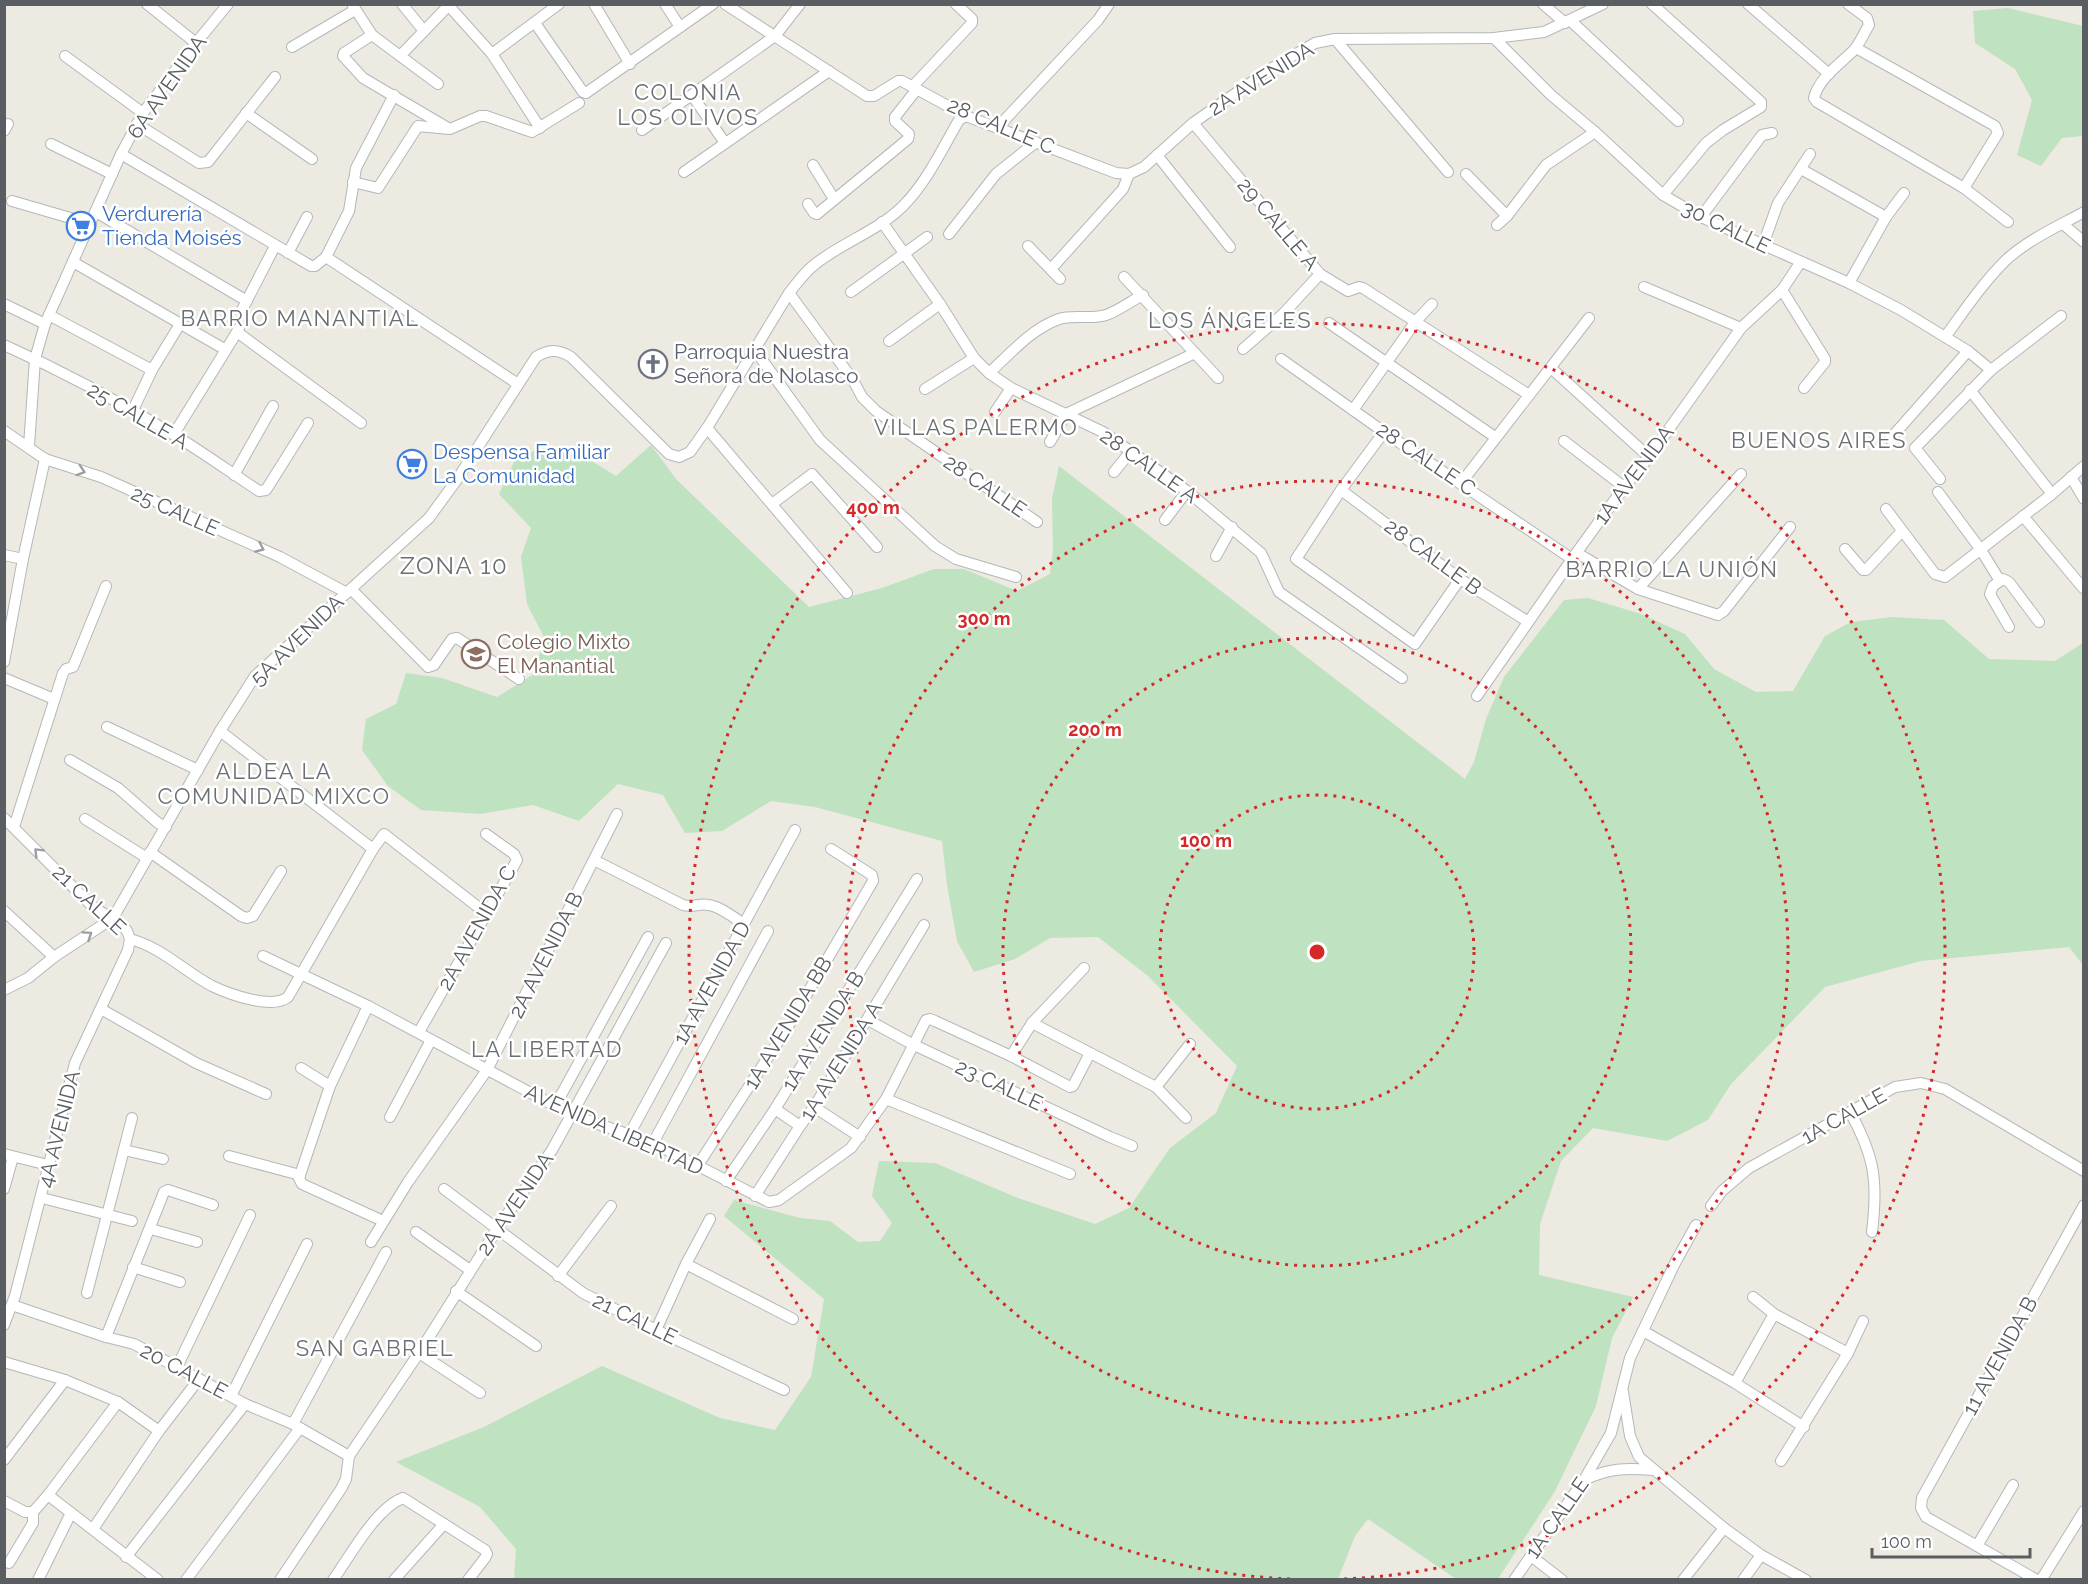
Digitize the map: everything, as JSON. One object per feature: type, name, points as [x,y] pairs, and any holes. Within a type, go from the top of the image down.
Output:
[{"type":"street","points":[[147,4],[196,43]]},
{"type":"street","name":"6A AVENIDA","points":[[29,446],[34,359],[47,320],[121,154],[143,113],[228,4]]},
{"type":"street","points":[[402,4],[424,31]]},
{"type":"street","points":[[492,54],[559,4]]},
{"type":"street","points":[[594,4],[630,64]]},
{"type":"street","points":[[665,4],[680,27]]},
{"type":"street","points":[[535,23],[583,92],[586,93],[712,4]]},
{"type":"street","points":[[725,4],[867,96],[874,96],[898,81],[915,87]]},
{"type":"street","points":[[642,130],[775,36],[800,4]]},
{"type":"street","points":[[808,204],[816,214],[908,139],[909,134],[895,121],[895,117],[915,87],[969,27],[972,19],[956,4]]},
{"type":"street","points":[[998,127],[1098,20],[1109,4]]},
{"type":"street","points":[[1543,4],[1568,22],[1678,121]]},
{"type":"street","points":[[1652,4],[1761,102],[1761,107],[1722,130],[1706,143],[1664,195]]},
{"type":"street","points":[[1748,4],[1829,74]]},
{"type":"street","points":[[1848,4],[1869,21],[1869,25],[1856,48],[1829,74],[1814,98],[1817,102],[1964,188],[2008,222]]},
{"type":"street","points":[[400,56],[449,5],[492,54],[540,128]]},
{"type":"street","name":"2A AVENIDA","points":[[1051,269],[1123,189],[1129,174],[1144,167],[1193,123],[1272,68],[1315,43],[1335,39],[1494,38],[1544,32],[1599,5]]},
{"type":"street","points":[[292,47],[354,7],[372,35],[438,84]]},
{"type":"street","points":[[372,35],[344,53],[343,56],[359,75],[450,129]]},
{"type":"street","name":"30 CALLE","points":[[1494,38],[1551,95],[1664,195],[1701,217],[1849,284],[1928,325],[1968,351],[1991,370]]},
{"type":"street","points":[[1335,39],[1448,172]]},
{"type":"street","points":[[1856,48],[1993,123],[1998,133],[1964,188]]},
{"type":"street","points":[[65,56],[143,113]]},
{"type":"street","points":[[684,172],[829,71]]},
{"type":"street","points":[[136,124],[199,163],[208,162],[275,77]]},
{"type":"street","name":"28 CALLE C","points":[[915,87],[966,116],[1116,173],[1129,174]]},
{"type":"street","points":[[121,154],[275,246],[315,266],[326,257],[349,211],[356,168],[394,95]]},
{"type":"street","points":[[692,95],[725,143]]},
{"type":"street","points":[[353,182],[375,189],[380,186],[418,126],[450,129],[480,116],[486,116],[532,132],[579,103]]},
{"type":"street","points":[[246,113],[312,159]]},
{"type":"street","points":[[847,593],[707,428],[789,293],[802,276],[815,264],[882,222],[903,206],[922,182],[959,120],[966,116]]},
{"type":"street","name":"29 CALLE A","points":[[1193,123],[1320,274],[1348,291],[1359,286],[1363,288],[1529,394]]},
{"type":"street","points":[[1497,225],[1507,216],[1546,165],[1595,132]]},
{"type":"street","points":[[1701,217],[1762,135],[1772,133]]},
{"type":"street","points":[[949,234],[996,174],[1036,142]]},
{"type":"street","points":[[51,144],[112,174]]},
{"type":"street","points":[[1763,245],[1778,203],[1810,154]]},
{"type":"street","points":[[1157,155],[1230,247]]},
{"type":"street","points":[[813,165],[834,199]]},
{"type":"street","points":[[1801,169],[1886,217]]},
{"type":"street","points":[[1466,174],[1507,216]]},
{"type":"street","points":[[1849,284],[1886,217],[1904,193]]},
{"type":"street","points":[[12,201],[91,224]]},
{"type":"street","points":[[96,212],[244,305],[275,246]]},
{"type":"street","points":[[1946,337],[1973,298],[2006,260],[2033,240],[2084,212]]},
{"type":"street","points":[[288,253],[307,217]]},
{"type":"street","name":"28 CALLE A","points":[[882,222],[940,304],[974,358],[989,373],[1011,388],[1103,432],[1187,491],[1261,553],[1279,592],[1402,678]]},
{"type":"street","points":[[2062,224],[2084,242]]},
{"type":"street","points":[[851,291],[927,237]]},
{"type":"street","points":[[1028,246],[1060,279]]},
{"type":"street","points":[[326,257],[518,384]]},
{"type":"street","points":[[74,262],[226,350]]},
{"type":"street","name":"1A AVENIDA","points":[[1477,696],[1527,621],[1741,328],[1782,290],[1800,263]]},
{"type":"street","points":[[1243,349],[1283,314],[1320,274]]},
{"type":"street","points":[[1124,277],[1218,378]]},
{"type":"street","points":[[1644,287],[1741,328]]},
{"type":"street","points":[[1782,290],[1825,359],[1804,388]]},
{"type":"street","name":"28 CALLE","points":[[789,293],[846,371],[862,397],[876,411],[1037,522]]},
{"type":"street","points":[[989,373],[1048,324],[1068,318],[1105,316],[1143,295]]},
{"type":"street","points":[[4,304],[47,320],[152,370]]},
{"type":"street","points":[[889,341],[940,304]]},
{"type":"street","points":[[1353,410],[1416,321],[1432,304]]},
{"type":"street","points":[[1940,479],[1915,450],[1991,370],[2061,316]]},
{"type":"street","points":[[1461,483],[1589,318]]},
{"type":"street","points":[[1329,323],[1495,437]]},
{"type":"street","points":[[133,410],[152,370],[180,324]]},
{"type":"street","points":[[174,435],[238,330],[361,423]]},
{"type":"street","name":"25 CALLE A","points":[[4,345],[133,410],[259,491],[266,490],[308,423]]},
{"type":"street","name":"5A AVENIDA","points":[[4,990],[28,978],[54,957],[113,918],[220,731],[255,676],[429,518],[456,482],[536,357],[554,350],[571,357],[669,454],[679,457],[690,452],[707,428]]},
{"type":"street","points":[[755,350],[820,440],[935,546],[956,559],[1016,577]]},
{"type":"street","points":[[1890,438],[1968,351]]},
{"type":"street","points":[[1050,442],[1066,414],[1195,353]]},
{"type":"street","points":[[925,389],[974,358]]},
{"type":"street","name":"28 CALLE C","points":[[1281,359],[1461,483],[1575,556],[1638,589],[1718,615],[1724,611],[1790,527]]},
{"type":"street","points":[[1551,368],[1649,457]]},
{"type":"street","points":[[995,412],[1011,388]]},
{"type":"street","points":[[1970,390],[2052,494]]},
{"type":"street","points":[[234,475],[273,406]]},
{"type":"street","name":"25 CALLE","points":[[4,431],[45,459],[100,477],[280,557],[349,591],[431,668],[454,638],[457,638],[519,679]]},
{"type":"street","points":[[1384,432],[1341,490],[1296,559],[1415,644],[1460,579]]},
{"type":"street","points":[[1564,441],[1624,488]]},
{"type":"street","points":[[1113,472],[1131,451]]},
{"type":"street","points":[[4,662],[45,459]]},
{"type":"street","points":[[1886,509],[1935,574],[1945,576],[2052,494],[2084,466]]},
{"type":"street","points":[[772,504],[812,474],[877,547]]},
{"type":"street","points":[[1638,589],[1741,474]]},
{"type":"street","points":[[2071,477],[2084,499]]},
{"type":"street","name":"28 CALLE B","points":[[1341,490],[1460,579],[1527,621]]},
{"type":"street","points":[[1165,520],[1187,491]]},
{"type":"street","points":[[1938,492],[2004,581],[2039,622]]},
{"type":"street","points":[[2023,516],[2083,588]]},
{"type":"street","points":[[1215,556],[1232,527]]},
{"type":"street","points":[[1845,549],[1863,570],[1866,570],[1902,531]]},
{"type":"street","points":[[4,555],[23,559]]},
{"type":"street","points":[[2004,581],[1993,586],[1990,594],[2009,627]]},
{"type":"street","points":[[14,826],[63,673],[66,669],[73,667],[106,586]]},
{"type":"street","points":[[4,678],[54,699]]},
{"type":"street","points":[[106,727],[198,770]]},
{"type":"street","points":[[220,731],[373,849]]},
{"type":"street","points":[[70,760],[118,788],[166,827]]},
{"type":"street","name":"2A AVENIDA B","points":[[371,1242],[487,1070],[617,814]]},
{"type":"street","name":"21 CALLE","points":[[4,818],[93,907],[113,918],[127,931],[130,939],[145,943],[213,986],[256,1001],[274,1002],[288,997],[301,974]]},
{"type":"street","points":[[85,819],[149,855],[247,918],[252,916],[280,871]]},
{"type":"street","name":"1A AVENIDA D","points":[[629,1135],[795,830]]},
{"type":"street","points":[[301,974],[382,835],[386,834],[487,914]]},
{"type":"street","name":"2A AVENIDA C","points":[[419,1032],[517,857],[486,834]]},
{"type":"street","name":"1A AVENIDA BB","points":[[698,1165],[787,1028],[874,878],[831,849]]},
{"type":"street","points":[[594,860],[683,905],[713,906],[744,924]]},
{"type":"street","name":"1A AVENIDA B","points":[[726,1181],[775,1109],[917,879]]},
{"type":"street","points":[[4,911],[54,957]]},
{"type":"street","name":"1A AVENIDA A","points":[[755,1196],[814,1107],[924,925]]},
{"type":"street","points":[[653,1143],[768,931]]},
{"type":"street","points":[[555,1106],[648,937]]},
{"type":"street","name":"4A AVENIDA","points":[[4,1325],[12,1305],[42,1198],[72,1071],[128,950],[130,939]]},
{"type":"street","name":"2A AVENIDA","points":[[349,1456],[419,1353],[497,1229],[552,1150],[666,943]]},
{"type":"street","name":"AVENIDA LIBERTAD","points":[[263,956],[419,1032],[572,1115],[653,1143],[765,1201],[774,1202],[846,1153],[860,1137]]},
{"type":"street","points":[[1011,1056],[1032,1023],[1084,968]]},
{"type":"street","points":[[368,1006],[330,1086],[300,1178],[302,1184],[383,1221]]},
{"type":"street","points":[[101,1009],[196,1063],[266,1094]]},
{"type":"street","points":[[814,1107],[860,1137],[886,1099],[912,1044],[926,1020],[930,1019],[1011,1056],[1070,1087],[1073,1086],[1089,1053]]},
{"type":"street","name":"23 CALLE","points":[[868,1020],[912,1044],[1132,1146]]},
{"type":"street","points":[[1032,1023],[1156,1087],[1186,1118]]},
{"type":"street","points":[[390,1117],[431,1040]]},
{"type":"street","points":[[1156,1087],[1190,1044]]},
{"type":"street","points":[[301,1068],[330,1086]]},
{"type":"street","name":"1A CALLE","points":[[1710,1206],[1722,1191],[1749,1168],[1895,1087],[1921,1083],[1945,1089],[2084,1171]]},
{"type":"street","points":[[886,1099],[1070,1173]]},
{"type":"street","points":[[775,1109],[800,1126]]},
{"type":"street","points":[[1850,1112],[1864,1138],[1873,1165],[1876,1200],[1872,1232]]},
{"type":"street","points":[[87,1293],[132,1118]]},
{"type":"street","points":[[124,1150],[163,1160]]},
{"type":"street","points":[[4,1189],[9,1155],[48,1165]]},
{"type":"street","points":[[229,1156],[300,1178]]},
{"type":"street","name":"21 CALLE","points":[[444,1189],[583,1293],[784,1390]]},
{"type":"street","points":[[106,1337],[165,1191],[213,1205]]},
{"type":"street","points":[[42,1198],[132,1221]]},
{"type":"street","name":"11 AVENIDA B","points":[[1977,1546],[1926,1517],[1921,1508],[1922,1498],[2084,1205]]},
{"type":"street","points":[[558,1276],[611,1206]]},
{"type":"street","points":[[177,1367],[249,1215]]},
{"type":"street","points":[[656,1330],[686,1264],[710,1219]]},
{"type":"street","name":"1A CALLE","points":[[1514,1580],[1584,1480],[1611,1433],[1630,1358],[1696,1225]]},
{"type":"street","points":[[151,1229],[197,1242]]},
{"type":"street","points":[[416,1232],[470,1270]]},
{"type":"street","points":[[231,1396],[307,1244]]},
{"type":"street","points":[[186,1580],[296,1426],[386,1252]]},
{"type":"street","points":[[686,1264],[793,1319]]},
{"type":"street","points":[[133,1267],[180,1282]]},
{"type":"street","points":[[456,1291],[536,1346]]},
{"type":"street","points":[[1753,1297],[1774,1314],[1848,1353]]},
{"type":"street","name":"20 CALLE","points":[[12,1305],[106,1337],[134,1344],[245,1404],[296,1426],[349,1456]]},
{"type":"street","points":[[1734,1383],[1774,1314]]},
{"type":"street","points":[[1781,1461],[1848,1353],[1863,1321]]},
{"type":"street","points":[[1643,1331],[1734,1383],[1804,1427]]},
{"type":"street","points":[[419,1353],[480,1393]]},
{"type":"street","points":[[4,1362],[65,1380],[118,1402],[159,1431]]},
{"type":"street","points":[[93,1529],[159,1431],[199,1378]]},
{"type":"street","points":[[4,1460],[65,1380]]},
{"type":"street","points":[[1623,1385],[1630,1436],[1639,1457],[1724,1528],[1761,1555],[1806,1580]]},
{"type":"street","points":[[9,1563],[33,1522],[33,1512],[118,1402]]},
{"type":"street","points":[[126,1557],[245,1404]]},
{"type":"street","points":[[280,1580],[341,1489],[346,1479],[349,1456]]},
{"type":"street","points":[[1584,1480],[1605,1470],[1628,1468],[1653,1470]]},
{"type":"street","points":[[2013,1485],[1977,1546],[2038,1580],[2084,1511]]},
{"type":"street","points":[[48,1495],[158,1580]]},
{"type":"street","points":[[333,1580],[375,1521],[393,1502],[403,1498],[485,1550],[487,1554],[468,1580]]},
{"type":"street","points":[[4,1502],[17,1510],[33,1512]]},
{"type":"street","points":[[38,1580],[71,1513]]},
{"type":"street","points":[[394,1580],[444,1524]]},
{"type":"street","points":[[1683,1580],[1724,1528]]},
{"type":"street","points":[[1743,1580],[1761,1555]]},
{"type":"street","points":[[1531,1556],[1562,1580]]},
{"type":"green space","points":[[2008,8],[2083,26],[2083,136],[2062,138],[2041,166],[2017,155],[2032,100],[2015,69],[1975,43],[1973,11]]},
{"type":"green space","points":[[651,445],[676,479],[809,607],[882,588],[934,569],[964,569],[1017,591],[1050,574],[1053,550],[1052,499],[1059,466],[1465,779],[1474,762],[1486,719],[1504,677],[1564,600],[1588,598],[1641,614],[1685,634],[1714,669],[1756,692],[1793,691],[1825,636],[1851,622],[1892,617],[1944,620],[1989,659],[2055,661],[2083,643],[2083,965],[2069,947],[1921,961],[1825,987],[1731,1084],[1708,1120],[1667,1141],[1593,1128],[1561,1161],[1540,1224],[1539,1275],[1633,1297],[1612,1338],[1596,1406],[1555,1491],[1498,1579],[1456,1579],[1368,1519],[1355,1536],[1338,1579],[514,1579],[516,1549],[480,1507],[396,1462],[484,1427],[602,1366],[720,1418],[775,1430],[811,1377],[824,1299],[724,1216],[734,1200],[800,1218],[830,1221],[858,1242],[880,1241],[892,1223],[872,1196],[879,1161],[935,1163],[1018,1198],[1095,1224],[1129,1208],[1170,1148],[1216,1113],[1237,1066],[1148,976],[1098,937],[1050,938],[1015,959],[974,972],[957,941],[942,841],[815,807],[771,801],[722,831],[685,833],[663,795],[618,784],[579,821],[533,805],[480,814],[421,810],[388,786],[362,750],[366,719],[396,704],[406,673],[442,678],[497,697],[534,674],[544,637],[527,604],[521,557],[531,528],[499,494],[517,456],[545,448],[590,460],[616,476]]},
{"type":"place","name":"Verdurería Tienda Moisés","points":[[81,226]]},
{"type":"place","name":"Parroquia Nuestra Señora de Nolasco","points":[[653,364]]},
{"type":"place","name":"Despensa Familiar La Comunidad","points":[[412,464]]},
{"type":"place","name":"Colegio Mixto El Manantial","points":[[476,654]]},
{"type":"district","name":"COLONIA LOS OLIVOS","points":[[688,104]]},
{"type":"district","name":"BARRIO MANANTIAL","points":[[300,318]]},
{"type":"district","name":"LOS ÁNGELES","points":[[1230,320]]},
{"type":"district","name":"VILLAS PALERMO","points":[[976,427]]},
{"type":"district","name":"BUENOS AIRES","points":[[1819,440]]},
{"type":"district","name":"ZONA 10","points":[[454,566]]},
{"type":"district","name":"BARRIO LA UNIÓN","points":[[1672,569]]},
{"type":"district","name":"ALDEA LA COMUNIDAD MIXCO","points":[[274,784]]},
{"type":"district","name":"LA LIBERTAD","points":[[547,1049]]},
{"type":"district","name":"SAN GABRIEL","points":[[375,1348]]}]
